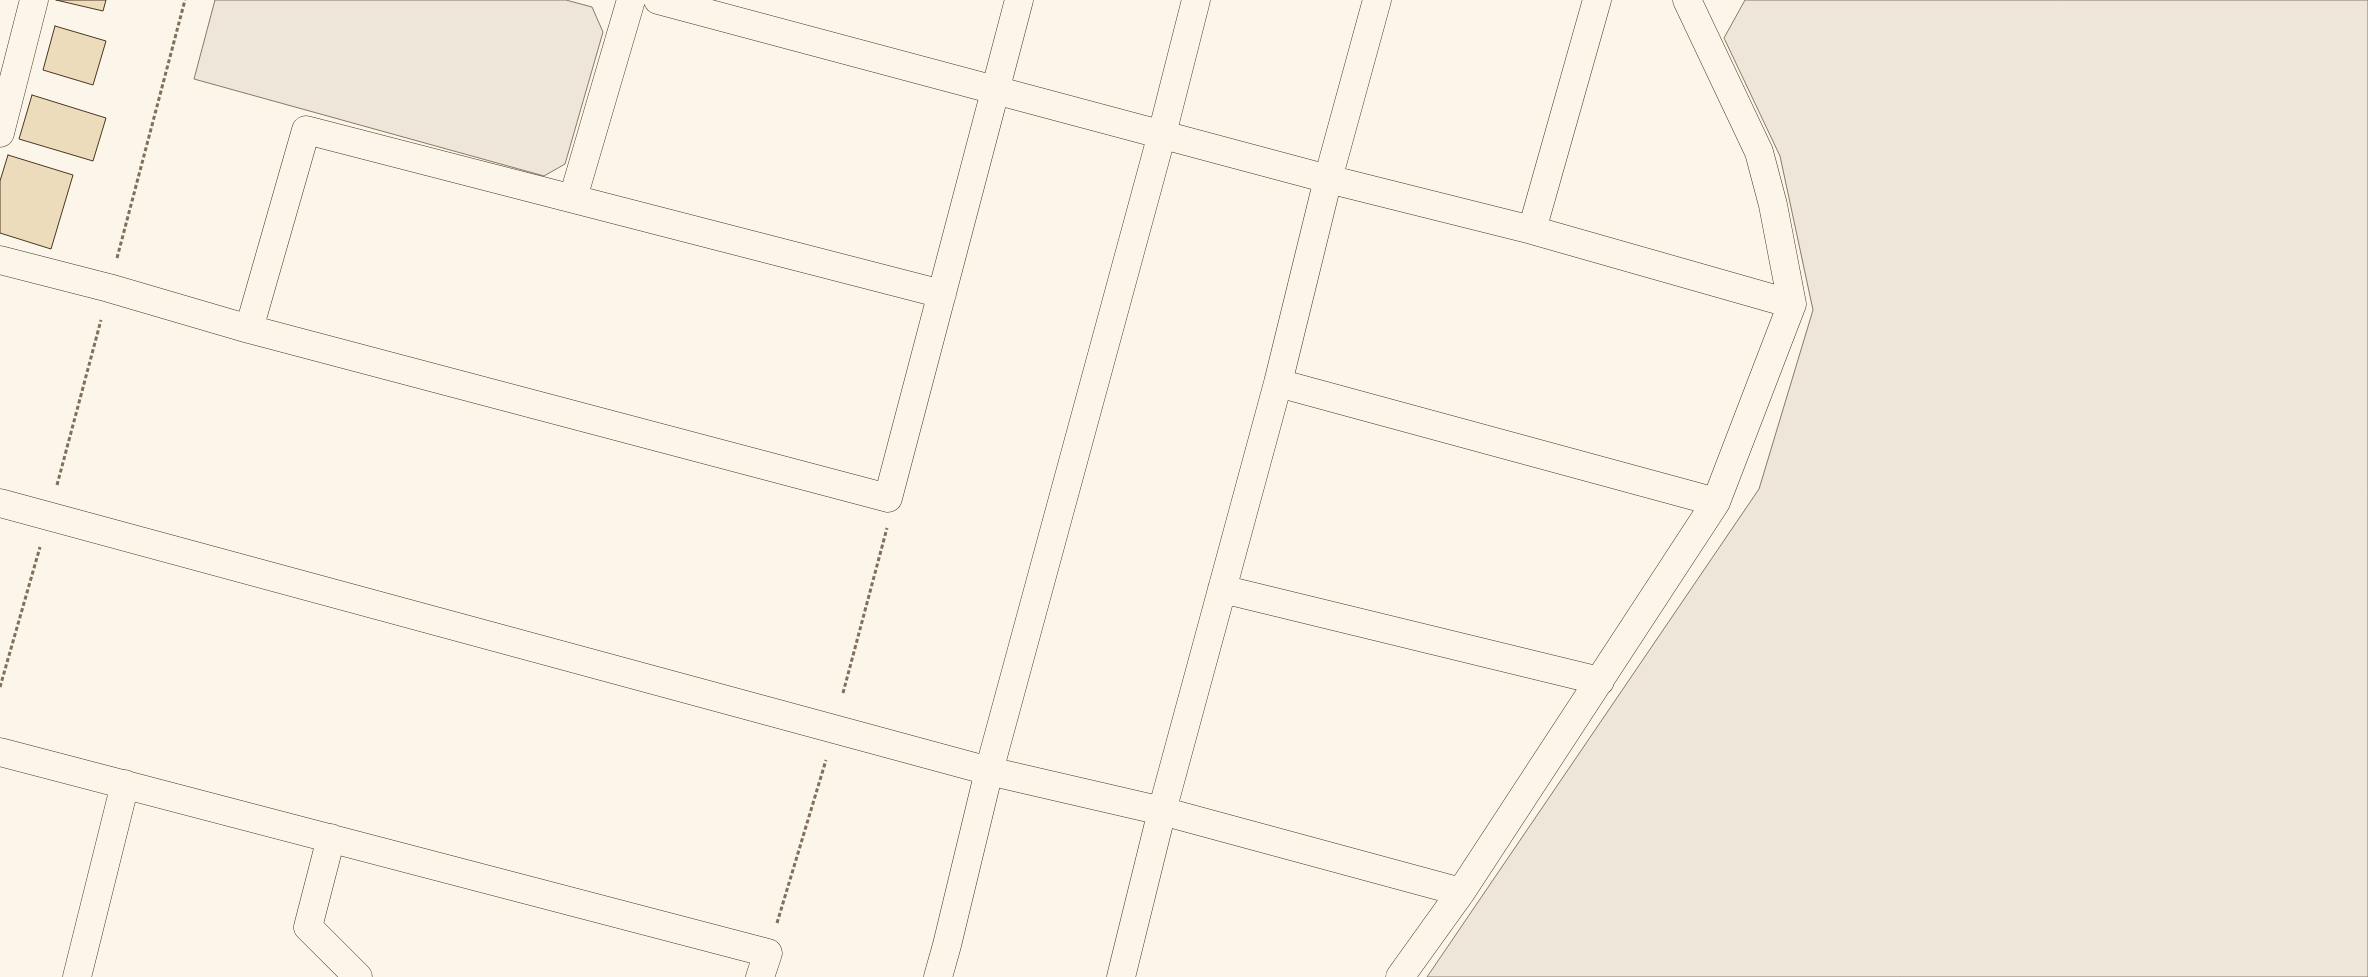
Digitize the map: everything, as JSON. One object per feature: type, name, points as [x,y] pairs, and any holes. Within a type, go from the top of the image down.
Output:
[{"type":"street","points":[[0,133],[34,0]]},
{"type":"street","points":[[573,198],[631,0]]},
{"type":"street","points":[[658,0],[1328,179],[1532,230],[1792,304]]},
{"type":"street","points":[[0,260],[109,288],[249,329],[888,498],[1018,0]]},
{"type":"street","points":[[938,977],[989,771],[1162,134],[1196,0]]},
{"type":"street","points":[[1121,977],[1162,811],[1278,383],[1328,179],[1377,0]]},
{"type":"street","points":[[1532,230],[1597,0]]},
{"type":"street","points":[[1400,977],[1461,892],[1716,502],[1792,304],[1773,205],[1759,152],[1687,0]]},
{"type":"street","points":[[249,329],[306,130],[942,294]]},
{"type":"street","points":[[1278,383],[1716,502]]},
{"type":"street","points":[[0,503],[989,771],[1162,811],[1461,892]]},
{"type":"street","points":[[1222,589],[1600,681]]},
{"type":"street","points":[[0,752],[332,838],[764,965]]},
{"type":"street","points":[[77,977],[125,784]]},
{"type":"street","points":[[332,838],[308,927],[358,977]]},
{"type":"path","points":[[0,687],[48,516],[186,0]]},
{"type":"path","points":[[843,692],[888,525],[888,498]]},
{"type":"path","points":[[764,965],[826,760]]},
{"type":"shaded area","points":[[215,0],[566,0],[592,7],[603,32],[565,164],[544,176],[194,79]]},
{"type":"shaded area","points":[[1745,0],[2368,0],[2368,977],[1427,977],[1759,489],[1813,310],[1780,156],[1724,38]]},
{"type":"building","points":[[56,0],[106,0],[103,11]]},
{"type":"building","points":[[55,26],[106,41],[93,85],[43,70]]},
{"type":"building","points":[[32,95],[106,118],[93,161],[19,139]]},
{"type":"building","points":[[8,155],[73,175],[51,249],[0,233],[0,181]]}]
